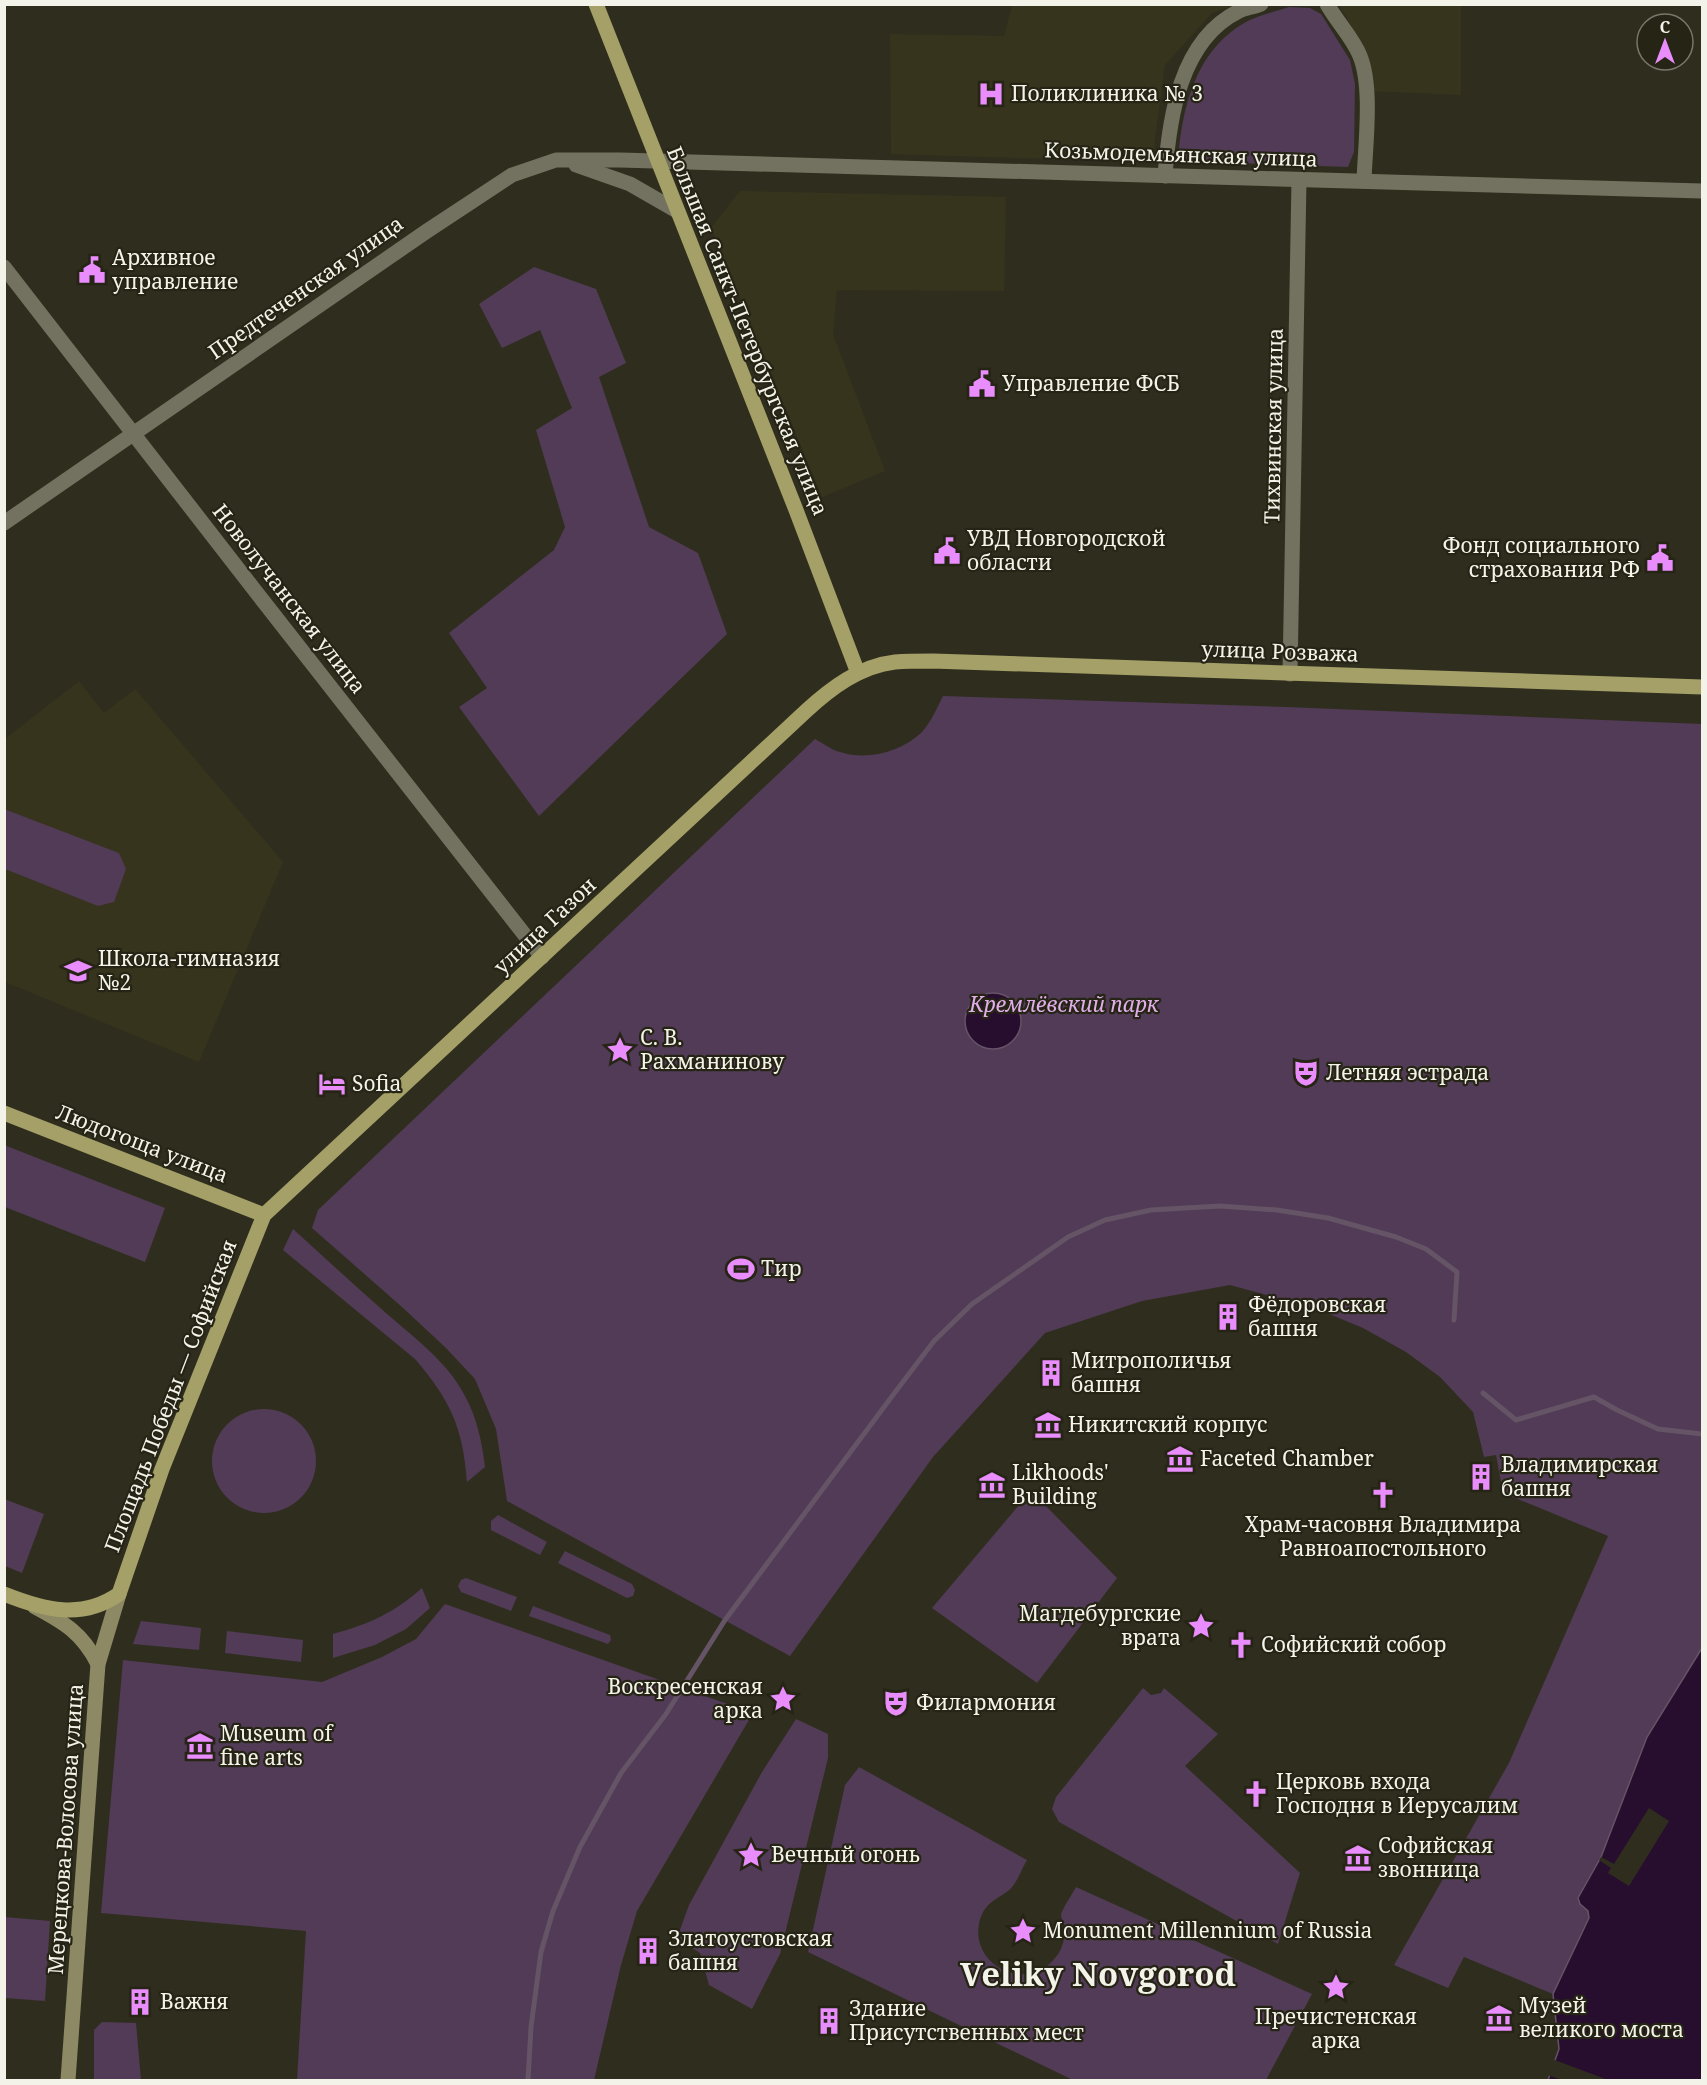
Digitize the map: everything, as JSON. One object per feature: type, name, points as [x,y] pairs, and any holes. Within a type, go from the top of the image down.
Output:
[{"type":"main road","name":"Большая Санкт-Петербургская улица","points":[[596,4],[858,673]]},
{"type":"main road","name":"улица Розважа","points":[[858,673],[893,662],[933,661],[1702,687]]},
{"type":"main road","name":"улица Газон","points":[[264,1215],[819,699],[858,673]]},
{"type":"main road","name":"Людогоща улица","points":[[4,1113],[264,1215]]},
{"type":"main road","name":"Площадь Победы — Софийская","points":[[119,1594],[150,1500],[264,1215]]},
{"type":"main road","points":[[4,1594],[54,1609],[85,1609],[106,1603],[119,1594]]},
{"type":"main road","name":"Мерецкова-Волосова улица","points":[[69,2077],[98,1664],[119,1594]]},
{"type":"main road","points":[[25,1602],[64,1623],[77,1633],[98,1664]]},
{"type":"street","points":[[1165,176],[1170,126],[1178,94],[1200,46],[1219,25],[1239,11],[1261,4]]},
{"type":"street","points":[[1328,4],[1360,55],[1365,78],[1367,101],[1364,181]]},
{"type":"street","name":"Предтеченская улица","points":[[4,523],[421,234],[512,175],[556,160],[657,161]]},
{"type":"street","points":[[556,160],[630,184],[677,211]]},
{"type":"street","name":"Козьмодемьянская улица","points":[[657,161],[1702,191]]},
{"type":"street","name":"Тихвинская улица","points":[[1290,674],[1299,180]]},
{"type":"street","name":"Новолучанская улица","points":[[4,267],[542,957]]},
{"type":"shaded area","points":[[1012,5],[1237,5],[1212,13],[1165,65],[1152,162],[891,154],[890,34],[1004,36]]},
{"type":"shaded area","points":[[1339,5],[1461,5],[1461,95],[1371,91],[1361,42]]},
{"type":"shaded area","points":[[740,191],[1006,197],[1004,291],[837,290],[833,334],[885,471],[822,497],[711,228]]},
{"type":"shaded area","points":[[79,681],[104,713],[135,689],[283,862],[199,1062],[5,982],[5,739]]},
{"type":"shaded area","points":[[993,993],[1004,995],[1013,1001],[1019,1010],[1021,1021],[1019,1032],[1013,1041],[1004,1047],[993,1049],[982,1047],[973,1041],[967,1032],[965,1021],[967,1010],[973,1001],[982,995]]},
{"type":"shaded area","points":[[1702,1648],[1702,2080],[1548,2080],[1559,2049],[1553,1994],[1589,1918],[1588,1911],[1580,1904],[1578,1898],[1601,1857],[1647,1737]]},
{"type":"green space","points":[[1289,7],[1310,8],[1321,14],[1350,60],[1355,84],[1354,152],[1348,167],[1178,161],[1183,121],[1194,82],[1214,48],[1246,22]]},
{"type":"green space","points":[[534,267],[596,289],[626,363],[599,377],[649,527],[698,553],[727,634],[539,816],[459,707],[487,688],[449,633],[554,550],[565,527],[536,430],[572,408],[540,330],[502,348],[479,304]]},
{"type":"green space","name":"Кремлёвский парк","points":[[943,696],[1702,724],[1702,1648],[1647,1737],[1601,1857],[1578,1898],[1580,1904],[1588,1911],[1589,1918],[1553,1994],[1464,1957],[1448,1988],[1394,1965],[1509,1763],[1608,1536],[1503,1493],[1496,1455],[1484,1457],[1473,1412],[1440,1377],[1406,1352],[1363,1328],[1317,1309],[1230,1285],[1142,1301],[1045,1333],[933,1457],[790,1656],[507,1501],[496,1429],[475,1379],[402,1307],[312,1228],[318,1210],[815,739],[833,750],[850,755],[883,753],[904,745],[922,732]]},
{"type":"green space","points":[[4,809],[119,853],[126,869],[114,902],[98,906],[5,869]]},
{"type":"green space","points":[[4,1145],[165,1208],[145,1262],[5,1207]]},
{"type":"green space","points":[[293,1229],[440,1361],[458,1384],[476,1422],[485,1467],[467,1482],[462,1445],[446,1401],[415,1359],[283,1250]]},
{"type":"green space","points":[[264,1409],[284,1413],[301,1424],[312,1441],[316,1461],[312,1481],[301,1498],[284,1509],[264,1513],[244,1509],[227,1498],[216,1481],[212,1461],[216,1441],[227,1424],[244,1413]]},
{"type":"green space","points":[[1031,1491],[1117,1578],[1037,1683],[932,1608]]},
{"type":"green space","points":[[4,1499],[44,1514],[22,1573],[5,1566]]},
{"type":"green space","points":[[498,1515],[547,1542],[540,1555],[491,1530],[491,1521]]},
{"type":"green space","points":[[565,1551],[632,1584],[635,1590],[633,1596],[627,1598],[558,1563]]},
{"type":"green space","points":[[466,1578],[517,1597],[511,1611],[461,1592],[458,1586],[461,1580]]},
{"type":"green space","points":[[422,1588],[430,1608],[406,1629],[375,1645],[333,1658],[333,1634],[380,1617]]},
{"type":"green space","points":[[445,1604],[753,1713],[637,1911],[621,1965],[594,2080],[297,2080],[306,1931],[101,1913],[123,1660],[322,1682],[382,1657],[416,1639]]},
{"type":"green space","points":[[533,1606],[610,1635],[611,1640],[608,1644],[529,1616]]},
{"type":"green space","points":[[141,1621],[201,1628],[199,1650],[133,1644]]},
{"type":"green space","points":[[227,1631],[303,1640],[301,1662],[225,1653]]},
{"type":"green space","points":[[1143,1688],[1151,1695],[1161,1693],[1164,1688],[1218,1734],[1185,1766],[1300,1873],[1278,1944],[1059,1822],[1052,1809],[1056,1797]]},
{"type":"green space","points":[[796,1719],[828,1734],[828,1758],[780,1954],[752,2009],[709,1985],[700,1953],[677,1938],[689,1905],[762,1772]]},
{"type":"green space","points":[[859,1767],[1027,1860],[1014,1885],[986,1907],[979,1924],[979,1939],[984,1952],[992,1963],[1004,1970],[1017,1974],[1031,1973],[1044,1968],[1055,1958],[1064,1938],[1065,1929],[1061,1915],[1076,1887],[1312,1994],[1266,2080],[1073,2080],[808,1952],[845,1785]]},
{"type":"green space","points":[[5,1917],[50,1921],[45,2001],[5,1998]]},
{"type":"green space","points":[[102,2022],[136,2023],[141,2080],[94,2080],[94,2030]]},
{"type":"pier","points":[[1649,1808],[1669,1821],[1629,1886],[1608,1873],[1611,1868],[1599,1860],[1601,1857],[1614,1864]]},
{"type":"pier","points":[[1552,2059],[1608,2080],[1563,2080],[1547,2075]]},
{"type":"waterway","points":[[528,2080],[531,2027],[541,1952],[553,1911],[580,1847],[621,1773],[666,1714],[725,1620],[896,1391],[934,1341],[972,1304],[1068,1237],[1105,1220],[1151,1210],[1220,1206],[1277,1210],[1328,1218],[1396,1237],[1426,1249],[1457,1272],[1454,1320]]},
{"type":"waterway","points":[[1483,1393],[1516,1420],[1594,1397],[1658,1429],[1702,1434]]},
{"type":"place","name":"Поликлиника № 3","points":[[991,94]]},
{"type":"place","name":"Архивное управление","points":[[92,270]]},
{"type":"place","name":"Управление ФСБ","points":[[982,384]]},
{"type":"place","name":"УВД Новгородской области","points":[[947,551]]},
{"type":"place","name":"Фонд социального страхования РФ","points":[[1660,558]]},
{"type":"place","name":"Школа-гимназия №2","points":[[78,971]]},
{"type":"place","name":"С. В. Рахманинову","points":[[620,1050]]},
{"type":"place","name":"Летняя эстрада","points":[[1306,1073]]},
{"type":"place","name":"Sofia","points":[[332,1084]]},
{"type":"place","name":"Тир","points":[[741,1269]]},
{"type":"place","name":"Фёдоровская башня","points":[[1228,1317]]},
{"type":"place","name":"Митрополичья башня","points":[[1051,1373]]},
{"type":"place","name":"Никитский корпус","points":[[1048,1425]]},
{"type":"place","name":"Faceted Chamber","points":[[1180,1459]]},
{"type":"place","name":"Владимирская башня","points":[[1481,1477]]},
{"type":"place","name":"Likhoods' Building","points":[[992,1485]]},
{"type":"place","name":"Храм-часовня Владимира Равноапостольного","points":[[1383,1495]]},
{"type":"place","name":"Магдебургские врата","points":[[1201,1626]]},
{"type":"place","name":"Софийский собор","points":[[1241,1645]]},
{"type":"place","name":"Воскресенская арка","points":[[783,1699]]},
{"type":"place","name":"Филармония","points":[[896,1703]]},
{"type":"place","name":"Museum of fine arts","points":[[200,1746]]},
{"type":"place","name":"Церковь входа Господня в Иерусалим","points":[[1256,1794]]},
{"type":"place","name":"Вечный огонь","points":[[751,1855]]},
{"type":"place","name":"Софийская звонница","points":[[1358,1858]]},
{"type":"place","name":"Monument Millennium of Russia","points":[[1023,1931]]},
{"type":"place","name":"Златоустовская башня","points":[[648,1951]]},
{"type":"place","name":"Пречистенская арка","points":[[1336,1987]]},
{"type":"place","name":"Важня","points":[[140,2002]]},
{"type":"place","name":"Музей великого моста","points":[[1499,2018]]},
{"type":"place","name":"Здание Присутственных мест","points":[[829,2021]]},
{"type":"district","name":"Veliky Novgorod","points":[[1098,1974]]}]
